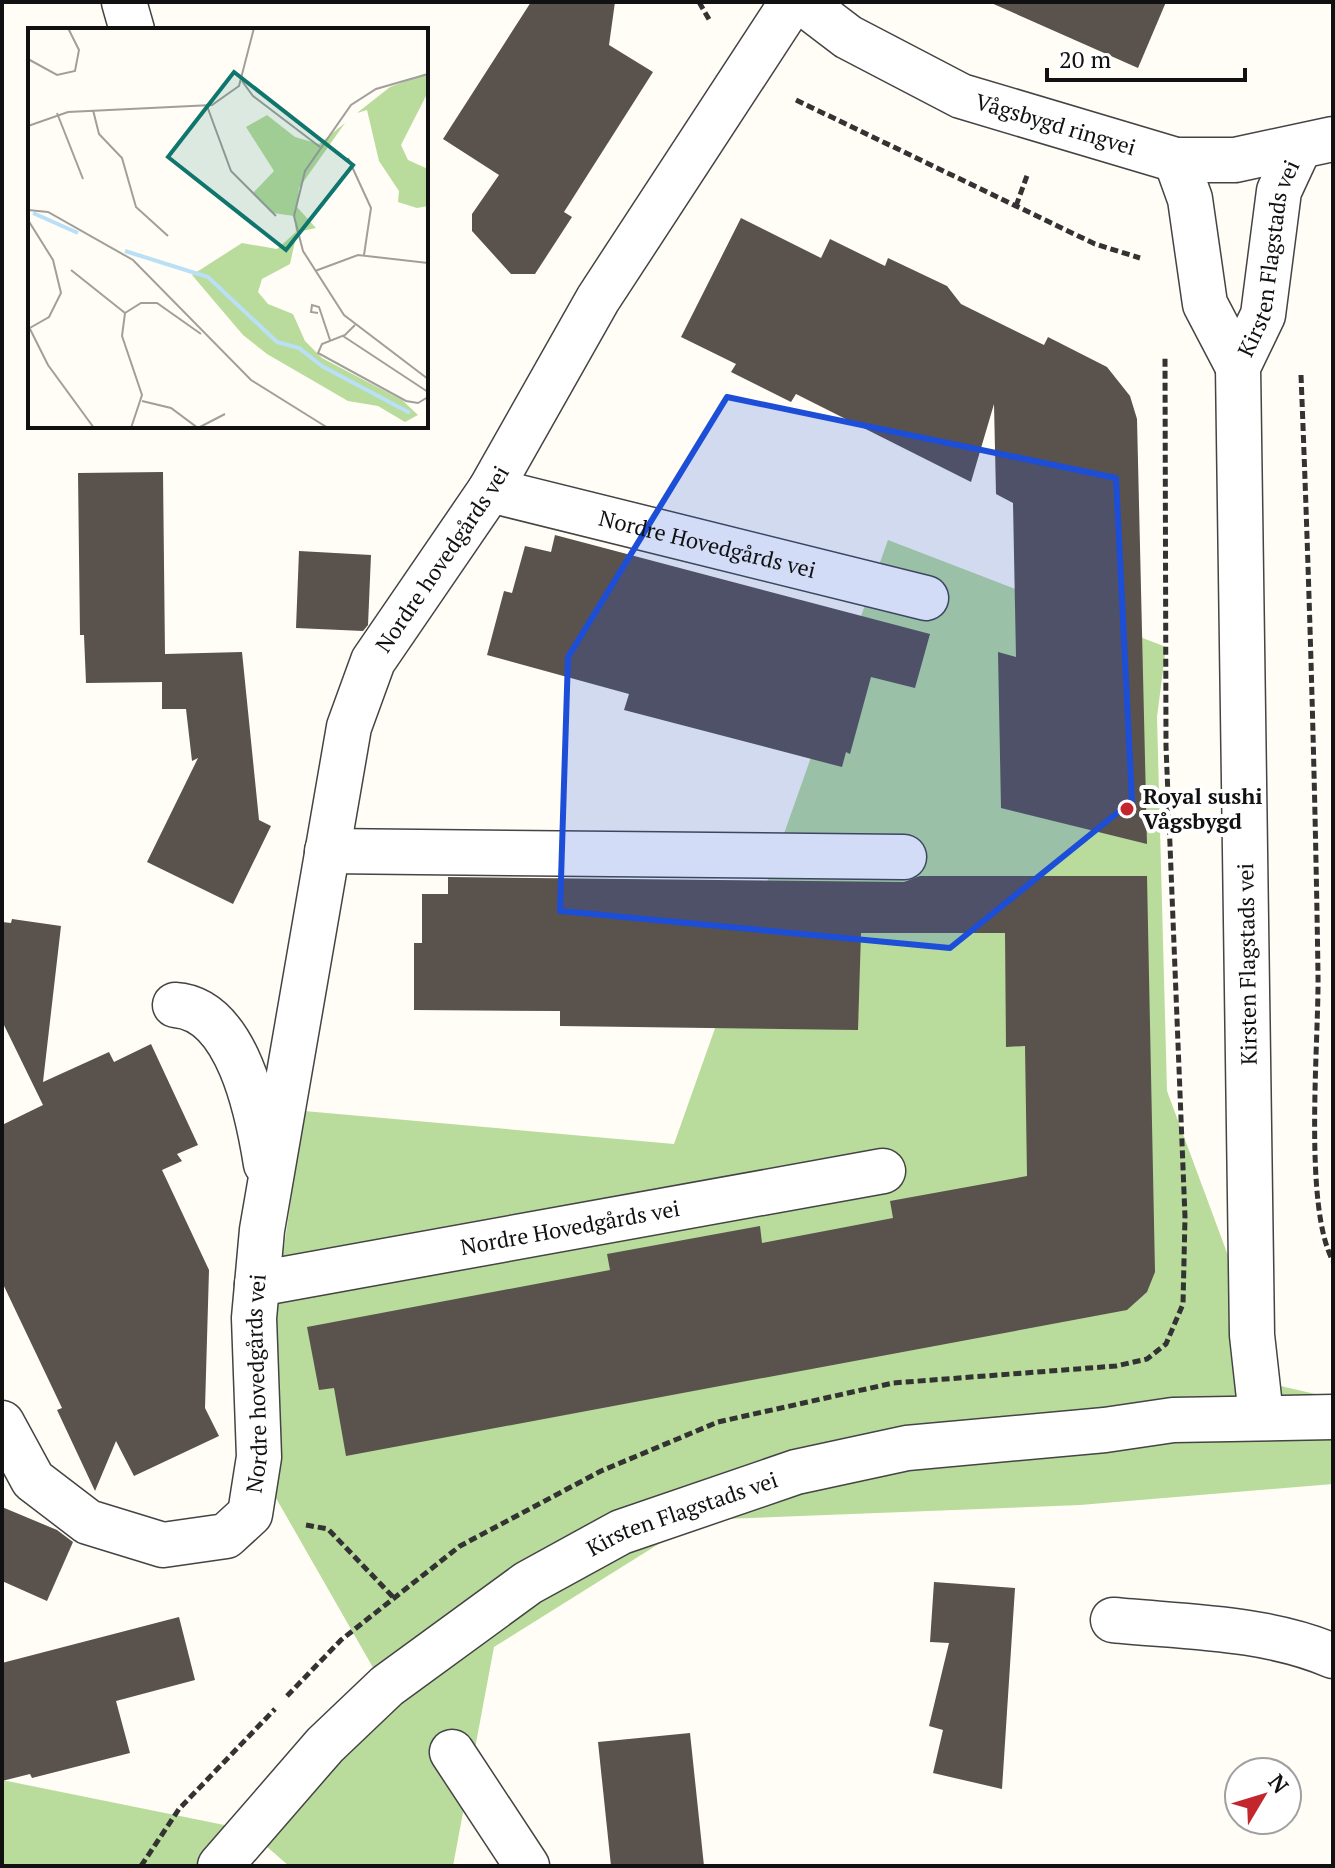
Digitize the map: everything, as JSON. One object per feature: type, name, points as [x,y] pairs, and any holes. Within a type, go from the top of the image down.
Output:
[{"type":"street","points":[[124,2],[131,28]]},
{"type":"street","name":"Nordre hovedgårds vei","points":[[2,1423],[33,1480],[88,1522],[163,1545],[226,1536],[250,1514],[259,1457],[254,1318],[257,1284],[270,1186],[349,727],[373,661],[490,490],[598,299],[742,74],[792,2]]},
{"type":"street","name":"Vågsbygd ringvei","points":[[802,2],[848,37],[961,96],[1176,160],[1235,160],[1316,143]]},
{"type":"street","name":"Kirsten Flagstads vei","points":[[1261,1416],[1252,1335],[1238,367],[1263,315],[1279,191],[1316,143]]},
{"type":"street","name":"Kirsten Flagstads vei","points":[[1176,160],[1190,199],[1205,304],[1238,367]]},
{"type":"street","name":"Nordre Hovedgårds vei","points":[[490,490],[926,598]]},
{"type":"street","points":[[327,851],[904,857]]},
{"type":"street","name":"Nordre hovedgårds vei","points":[[175,1005],[188,1006],[221,1032],[241,1062],[270,1186]]},
{"type":"street","name":"Nordre Hovedgårds vei","points":[[257,1284],[883,1171]]},
{"type":"street","name":"Kirsten Flagstads vei","points":[[220,1866],[325,1745],[387,1686],[528,1583],[621,1532],[796,1472],[907,1448],[1105,1430],[1173,1420],[1333,1417]]},
{"type":"street","points":[[1113,1620],[1241,1633],[1316,1648],[1333,1656]]},
{"type":"street","points":[[452,1752],[527,1866]]},
{"type":"path","points":[[699,2],[742,74],[1095,244],[1144,259]]},
{"type":"path","points":[[1164,347],[1166,746],[1185,1217],[1183,1304]]},
{"type":"path","points":[[1301,377],[1307,479],[1318,976],[1317,1202],[1326,1249],[1333,1261]]},
{"type":"path","points":[[250,1514],[328,1529],[394,1598]]},
{"type":"highlighted area","points":[[727,397],[1116,478],[1132,801],[950,948],[560,911],[568,657]]},
{"type":"green space","points":[[888,540],[1166,647],[1157,717],[1167,1091],[1276,1385],[1333,1398],[1333,1484],[1080,1505],[697,1520],[494,1647],[453,1866],[289,1866],[249,1831],[216,1866],[2,1866],[2,1780],[249,1830],[383,1685],[253,1458],[304,1111],[674,1144]]},
{"type":"building","points":[[531,2],[615,2],[609,45],[653,72],[564,212],[572,217],[535,274],[511,274],[472,231],[472,214],[499,175],[443,139]]},
{"type":"building","points":[[989,2],[1166,2],[1138,68]]},
{"type":"building","points":[[741,218],[821,258],[830,239],[885,266],[888,258],[947,286],[961,304],[1044,345],[1048,337],[1107,367],[1130,396],[1137,419],[1147,844],[1001,808],[998,652],[1016,657],[1013,503],[996,494],[994,404],[971,482],[796,394],[791,402],[731,372],[736,364],[681,337]]},
{"type":"building","points":[[163,472],[165,654],[242,652],[259,820],[271,826],[233,904],[147,862],[198,758],[192,761],[186,709],[162,709],[162,682],[86,683],[84,635],[80,635],[78,473]]},
{"type":"building","points":[[555,535],[930,634],[915,688],[871,677],[850,754],[846,752],[842,767],[624,710],[629,694],[487,655],[504,591],[512,593],[525,546],[551,552]]},
{"type":"building","points":[[299,551],[371,555],[368,625],[363,631],[296,628]]},
{"type":"building","points":[[920,876],[1147,876],[1155,1272],[1147,1292],[1127,1310],[346,1456],[334,1388],[319,1390],[307,1327],[610,1270],[607,1254],[760,1226],[762,1243],[893,1218],[890,1201],[1027,1176],[1025,1046],[1006,1047],[1005,933],[861,933],[858,1030],[560,1026],[560,1011],[414,1010],[414,943],[422,943],[422,894],[448,894],[448,877],[904,882]]},
{"type":"building","points":[[12,919],[61,926],[43,1082],[109,1052],[114,1062],[151,1044],[198,1145],[177,1154],[182,1161],[162,1170],[209,1270],[205,1408],[219,1436],[134,1476],[116,1441],[95,1491],[57,1410],[62,1408],[2,1282],[2,1125],[43,1105],[2,1021],[2,922],[11,923]]},
{"type":"building","points":[[2,1507],[57,1530],[73,1542],[47,1601],[2,1581]]},
{"type":"building","points":[[934,1582],[1015,1588],[1002,1789],[933,1773],[943,1730],[929,1726],[949,1643],[930,1642]]},
{"type":"building","points":[[179,1617],[195,1680],[116,1701],[130,1753],[32,1778],[30,1774],[2,1781],[2,1663]]},
{"type":"building","points":[[690,1733],[704,1866],[611,1866],[598,1742]]},
{"type":"place","name":"Royal sushi Vågsbygd","points":[[1127,809]]}]
